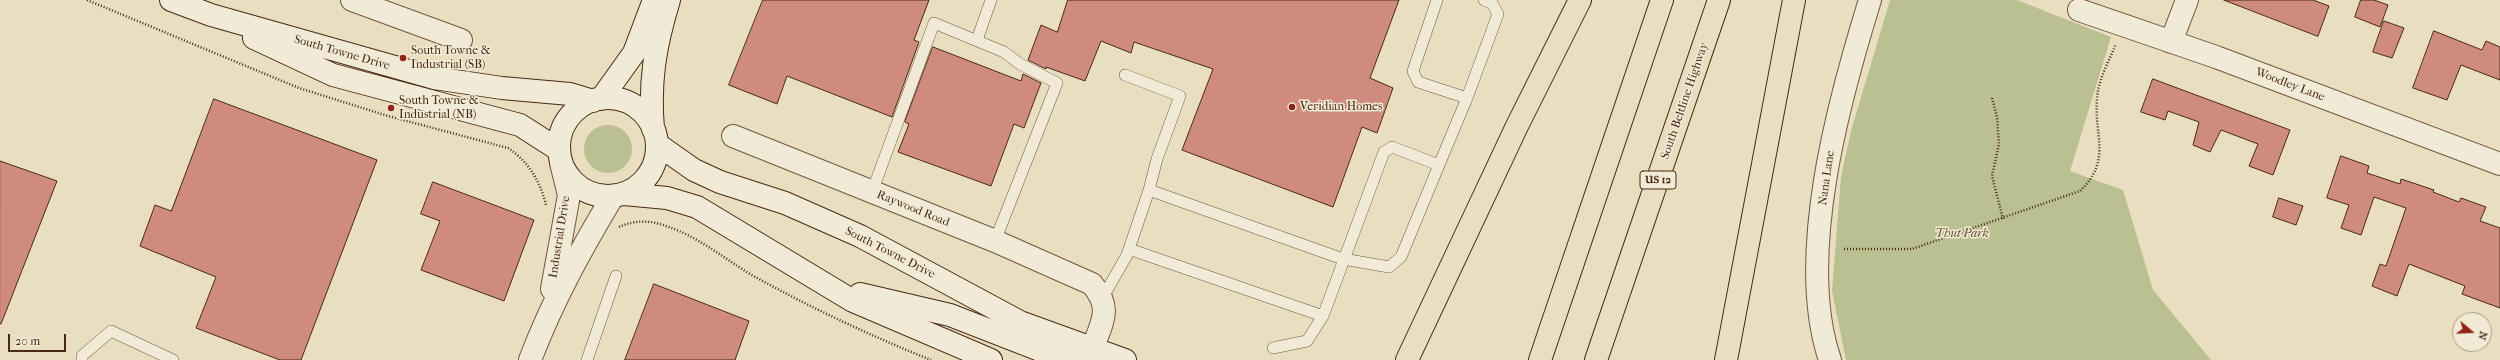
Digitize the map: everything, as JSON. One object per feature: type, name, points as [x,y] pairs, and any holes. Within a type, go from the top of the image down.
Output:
[{"type":"highway","points":[[1407,360],[1517,126],[1580,0]]},
{"type":"highway","points":[[1540,360],[1662,0]]},
{"type":"highway","name":"South Beltline Highway","points":[[1596,360],[1719,0]]},
{"type":"highway","points":[[1726,360],[1794,0]]},
{"type":"highway","points":[[1398,360],[1420,333]]},
{"type":"street","name":"South Towne Drive","points":[[170,0],[211,15],[434,78],[502,88],[570,94],[597,100]]},
{"type":"street","points":[[352,0],[461,40]]},
{"type":"street","points":[[654,0],[634,53],[597,100],[576,111],[566,122],[561,135],[560,156],[567,174],[576,184],[599,196],[618,195],[667,198],[697,207],[853,301],[992,360]]},
{"type":"street","points":[[618,195],[638,186],[649,174],[656,160],[651,77],[657,39],[669,0]]},
{"type":"street","name":"Nana Lane","points":[[1830,360],[1823,339],[1818,278],[1822,204],[1832,141],[1846,76],[1870,0]]},
{"type":"street","points":[[2171,42],[2187,0]]},
{"type":"street","name":"Woodley Lane","points":[[2079,10],[2171,42],[2500,164]]},
{"type":"street","name":"South Towne Drive","points":[[211,15],[274,48],[333,74],[520,125],[560,156]]},
{"type":"street","points":[[597,100],[627,102],[638,108],[647,117],[655,136]]},
{"type":"street","name":"South Towne Drive","points":[[655,136],[694,170],[720,182],[784,203],[860,236],[1020,322],[1093,347],[1125,360]]},
{"type":"street","name":"Raywood Road","points":[[733,136],[995,241],[1097,290]]},
{"type":"street","name":"Industrial Drive","points":[[548,312],[569,195],[560,156]]},
{"type":"street","name":"Industrial Drive","points":[[530,360],[548,312],[584,245],[618,195]]},
{"type":"street","points":[[830,288],[950,315],[1063,359],[1077,356],[1093,347],[1105,314],[1097,290]]},
{"type":"lane","points":[[977,40],[991,0]]},
{"type":"lane","points":[[1437,0],[1413,71],[1418,82],[1467,98]]},
{"type":"lane","points":[[1149,190],[1343,258],[1389,267],[1401,257],[1467,98],[1498,14],[1492,3],[1484,0]]},
{"type":"lane","points":[[872,192],[934,23],[977,40],[1004,52],[1020,64],[1057,83],[995,241]]},
{"type":"lane","points":[[1097,290],[1129,249],[1149,190],[1157,159],[1180,96],[1125,75]]},
{"type":"lane","points":[[1273,348],[1307,341],[1323,316],[1343,258],[1384,152],[1392,146],[1439,165]]},
{"type":"lane","points":[[1129,249],[1323,316]]},
{"type":"lane","points":[[586,360],[616,276]]},
{"type":"lane","points":[[82,360],[82,356],[111,331],[168,359]]},
{"type":"path","points":[[1844,249],[1912,249],[2003,219],[2080,191],[2092,179],[2098,164],[2100,143],[2097,98],[2102,78],[2123,26]]},
{"type":"path","points":[[1992,98],[1997,117],[1999,144],[1992,176],[2003,219]]},
{"type":"path","points":[[614,230],[627,224],[656,222],[684,232],[749,273],[836,320],[931,360]]},
{"type":"green space","name":"Thut Park","points":[[1890,0],[2017,0],[2111,37],[2070,171],[2123,190],[2153,290],[2211,360],[1846,360],[1832,291],[1841,177],[1851,131]]},
{"type":"green space","points":[[608,125],[617,127],[625,132],[630,140],[632,149],[630,158],[625,166],[617,171],[608,173],[599,171],[591,166],[586,158],[584,149],[586,140],[591,132],[599,127]]},
{"type":"building","points":[[763,0],[929,0],[914,40],[919,42],[892,117],[787,76],[777,104],[729,85]]},
{"type":"building","name":"Veridian Homes","points":[[1068,0],[1399,0],[1370,78],[1393,88],[1377,133],[1362,127],[1333,207],[1182,150],[1213,69],[1134,42],[1131,53],[1101,41],[1085,81],[1046,67],[1046,69],[1028,60],[1041,25],[1057,32]]},
{"type":"building","points":[[2224,0],[2313,0],[2329,6],[2318,36]]},
{"type":"building","points":[[2361,0],[2374,0],[2388,5],[2380,27],[2355,17]]},
{"type":"building","points":[[2384,21],[2404,28],[2392,58],[2373,52]]},
{"type":"building","points":[[2434,31],[2482,50],[2486,41],[2500,47],[2500,80],[2461,65],[2447,100],[2413,88]]},
{"type":"building","points":[[933,47],[1021,81],[1023,74],[1041,83],[1024,128],[1014,124],[991,186],[898,152],[909,124],[905,122]]},
{"type":"building","points":[[2153,79],[2290,130],[2273,175],[2249,166],[2258,144],[2221,130],[2210,152],[2193,145],[2199,122],[2168,111],[2165,120],[2141,112]]},
{"type":"building","points":[[214,99],[377,160],[301,360],[280,360],[196,328],[216,277],[140,246],[155,205],[171,211]]},
{"type":"building","points":[[2341,156],[2369,166],[2367,173],[2400,184],[2401,179],[2434,190],[2433,192],[2459,202],[2461,198],[2486,207],[2480,221],[2500,228],[2500,308],[2462,294],[2465,286],[2409,264],[2397,296],[2372,286],[2380,264],[2386,266],[2406,208],[2374,197],[2361,235],[2341,228],[2349,205],[2327,198]]},
{"type":"building","points":[[0,161],[57,181],[1,324],[0,324]]},
{"type":"building","points":[[433,182],[534,220],[504,301],[421,270],[440,221],[421,214]]},
{"type":"building","points":[[2279,198],[2303,206],[2296,225],[2273,217]]},
{"type":"building","points":[[654,284],[749,321],[735,360],[625,360]]},
{"type":"place","name":"South Towne & Industrial (SB)","points":[[403,58]]},
{"type":"place","name":"Veridian Homes","points":[[1292,107]]},
{"type":"place","name":"South Towne & Industrial (NB)","points":[[391,108]]}]
